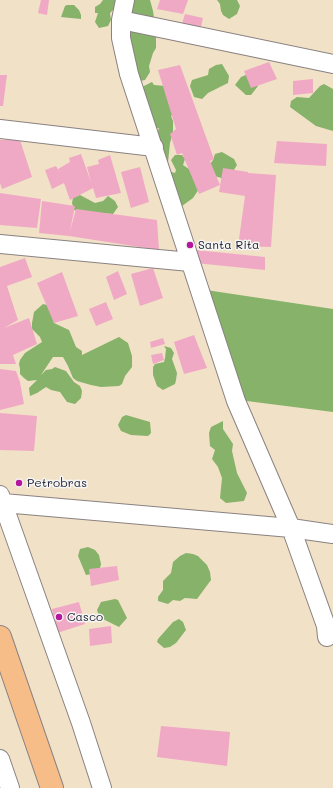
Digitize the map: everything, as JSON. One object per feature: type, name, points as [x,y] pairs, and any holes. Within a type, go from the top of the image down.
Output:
[{"type":"highway","points":[[0,637],[52,788]]},
{"type":"street","points":[[125,0],[121,20],[121,38],[129,74],[236,401],[291,528],[326,626],[327,637]]},
{"type":"street","points":[[121,20],[333,64]]},
{"type":"street","points":[[0,129],[154,147]]},
{"type":"street","points":[[0,244],[190,262]]},
{"type":"street","points":[[102,788],[81,723],[2,499],[291,528],[333,534]]},
{"type":"street","points":[[0,759],[10,788]]},
{"type":"green space","points":[[103,0],[115,0],[117,6],[110,13],[111,20],[108,26],[99,28],[95,22],[98,13],[95,13],[95,7]]},
{"type":"green space","points":[[132,0],[150,0],[156,31],[156,48],[149,66],[150,72],[145,80],[135,82],[129,62],[132,47],[129,20]]},
{"type":"green space","points":[[217,0],[237,0],[240,6],[237,14],[229,19],[223,15],[220,4]]},
{"type":"green space","points":[[74,5],[79,10],[81,19],[61,17],[65,6]]},
{"type":"green space","points":[[222,64],[229,76],[228,83],[208,93],[202,99],[194,97],[190,86],[192,80],[208,75],[209,69],[216,65]]},
{"type":"green space","points":[[248,74],[256,79],[258,86],[251,95],[246,95],[235,85],[241,77]]},
{"type":"green space","points":[[152,82],[154,85],[165,86],[177,110],[171,116],[173,121],[173,133],[170,143],[168,162],[164,166],[157,134],[159,128],[154,129],[140,90]]},
{"type":"green space","points":[[324,84],[333,89],[333,131],[316,126],[290,107],[291,101],[297,97],[309,98],[320,86]]},
{"type":"green space","points":[[222,152],[234,159],[237,165],[230,176],[225,179],[214,176],[208,167],[215,154]]},
{"type":"green space","points":[[175,155],[182,155],[185,159],[183,165],[189,169],[199,189],[193,198],[182,206],[174,200],[168,171],[175,173],[176,170],[171,160]]},
{"type":"green space","points":[[80,195],[95,203],[103,201],[108,196],[115,201],[118,207],[113,214],[81,212],[74,210],[72,203],[73,198]]},
{"type":"green space","points":[[206,290],[333,309],[333,412],[231,399]]},
{"type":"green space","points":[[43,304],[58,308],[53,318],[54,323],[69,330],[76,347],[82,351],[82,355],[119,337],[128,343],[132,356],[132,367],[125,376],[122,384],[119,386],[101,387],[77,381],[73,378],[63,357],[53,357],[41,375],[46,370],[55,367],[66,371],[74,382],[80,386],[82,391],[81,398],[75,404],[67,402],[60,392],[46,387],[30,396],[29,388],[37,380],[28,381],[24,378],[20,374],[19,364],[25,353],[42,342],[40,337],[32,329],[32,323],[34,312]]},
{"type":"green space","points":[[164,346],[171,348],[174,353],[172,359],[177,373],[175,384],[163,390],[157,386],[153,375],[153,367],[155,364],[164,362],[166,349]]},
{"type":"green space","points":[[126,415],[150,422],[151,433],[148,436],[131,435],[121,431],[118,425],[122,417]]},
{"type":"green space","points":[[223,421],[223,429],[233,444],[232,451],[237,473],[247,493],[244,501],[226,503],[220,498],[222,478],[218,467],[212,459],[215,450],[210,446],[209,433],[211,427]]},
{"type":"green space","points":[[88,547],[95,550],[99,555],[101,564],[100,568],[92,574],[86,575],[78,556],[80,549]]},
{"type":"green space","points":[[186,553],[198,556],[207,565],[211,580],[197,599],[185,598],[180,601],[173,600],[168,604],[158,601],[158,597],[163,590],[163,581],[171,573],[173,562]]},
{"type":"green space","points":[[115,599],[118,600],[127,618],[119,627],[99,616],[97,610],[101,602]]},
{"type":"green space","points":[[179,619],[183,622],[186,630],[176,643],[170,647],[164,648],[157,642],[158,639],[173,622]]},
{"type":"building","points":[[41,0],[49,0],[47,15],[38,13]]},
{"type":"building","points":[[160,0],[188,0],[183,14],[157,9]]},
{"type":"building","points":[[185,14],[203,18],[199,35],[181,27]]},
{"type":"building","points":[[269,62],[277,79],[251,88],[244,71]]},
{"type":"building","points":[[180,65],[214,159],[210,161],[220,185],[199,194],[182,153],[177,155],[170,134],[176,129],[158,70]]},
{"type":"building","points":[[0,75],[7,75],[3,106],[0,106]]},
{"type":"building","points":[[313,79],[313,93],[293,95],[293,81]]},
{"type":"building","points":[[0,140],[20,140],[32,177],[2,189],[0,183]]},
{"type":"building","points":[[277,141],[327,144],[326,166],[274,163]]},
{"type":"building","points":[[81,154],[91,182],[87,167],[99,164],[98,160],[110,155],[121,193],[96,198],[93,188],[70,200],[64,183],[52,189],[45,170],[56,166],[60,173],[58,169],[70,162],[69,158]]},
{"type":"building","points":[[140,167],[149,202],[131,208],[121,172]]},
{"type":"building","points":[[223,168],[248,173],[276,175],[271,247],[238,246],[245,196],[219,192]]},
{"type":"building","points":[[0,193],[41,199],[37,228],[0,225]]},
{"type":"building","points":[[42,201],[75,206],[70,231],[76,209],[157,220],[159,250],[69,236],[39,233]]},
{"type":"building","points":[[196,250],[265,257],[265,270],[195,263]]},
{"type":"building","points":[[25,258],[32,277],[7,286],[18,320],[4,328],[29,318],[37,344],[13,355],[16,364],[0,364],[0,267]]},
{"type":"building","points":[[153,268],[163,298],[140,306],[131,274]]},
{"type":"building","points":[[118,271],[127,294],[114,300],[106,277]]},
{"type":"building","points":[[62,272],[78,316],[54,323],[37,283]]},
{"type":"building","points":[[106,302],[113,319],[96,326],[89,309]]},
{"type":"building","points":[[194,335],[207,368],[184,374],[174,342]]},
{"type":"building","points":[[163,338],[165,344],[151,348],[150,342]]},
{"type":"building","points":[[162,353],[164,360],[153,364],[151,355]]},
{"type":"building","points":[[0,369],[16,371],[20,382],[24,404],[0,410]]},
{"type":"building","points":[[0,413],[37,416],[34,451],[0,450]]},
{"type":"building","points":[[117,566],[119,580],[91,586],[89,569]]},
{"type":"building","points":[[79,602],[85,624],[57,633],[52,609]]},
{"type":"building","points":[[111,626],[112,643],[90,646],[89,629]]},
{"type":"building","points":[[161,726],[230,732],[227,766],[157,757]]},
{"type":"place","name":"Santa Rita","points":[[190,245]]},
{"type":"place","name":"Petrobras","points":[[19,483]]},
{"type":"place","name":"Casco","points":[[59,617]]}]
